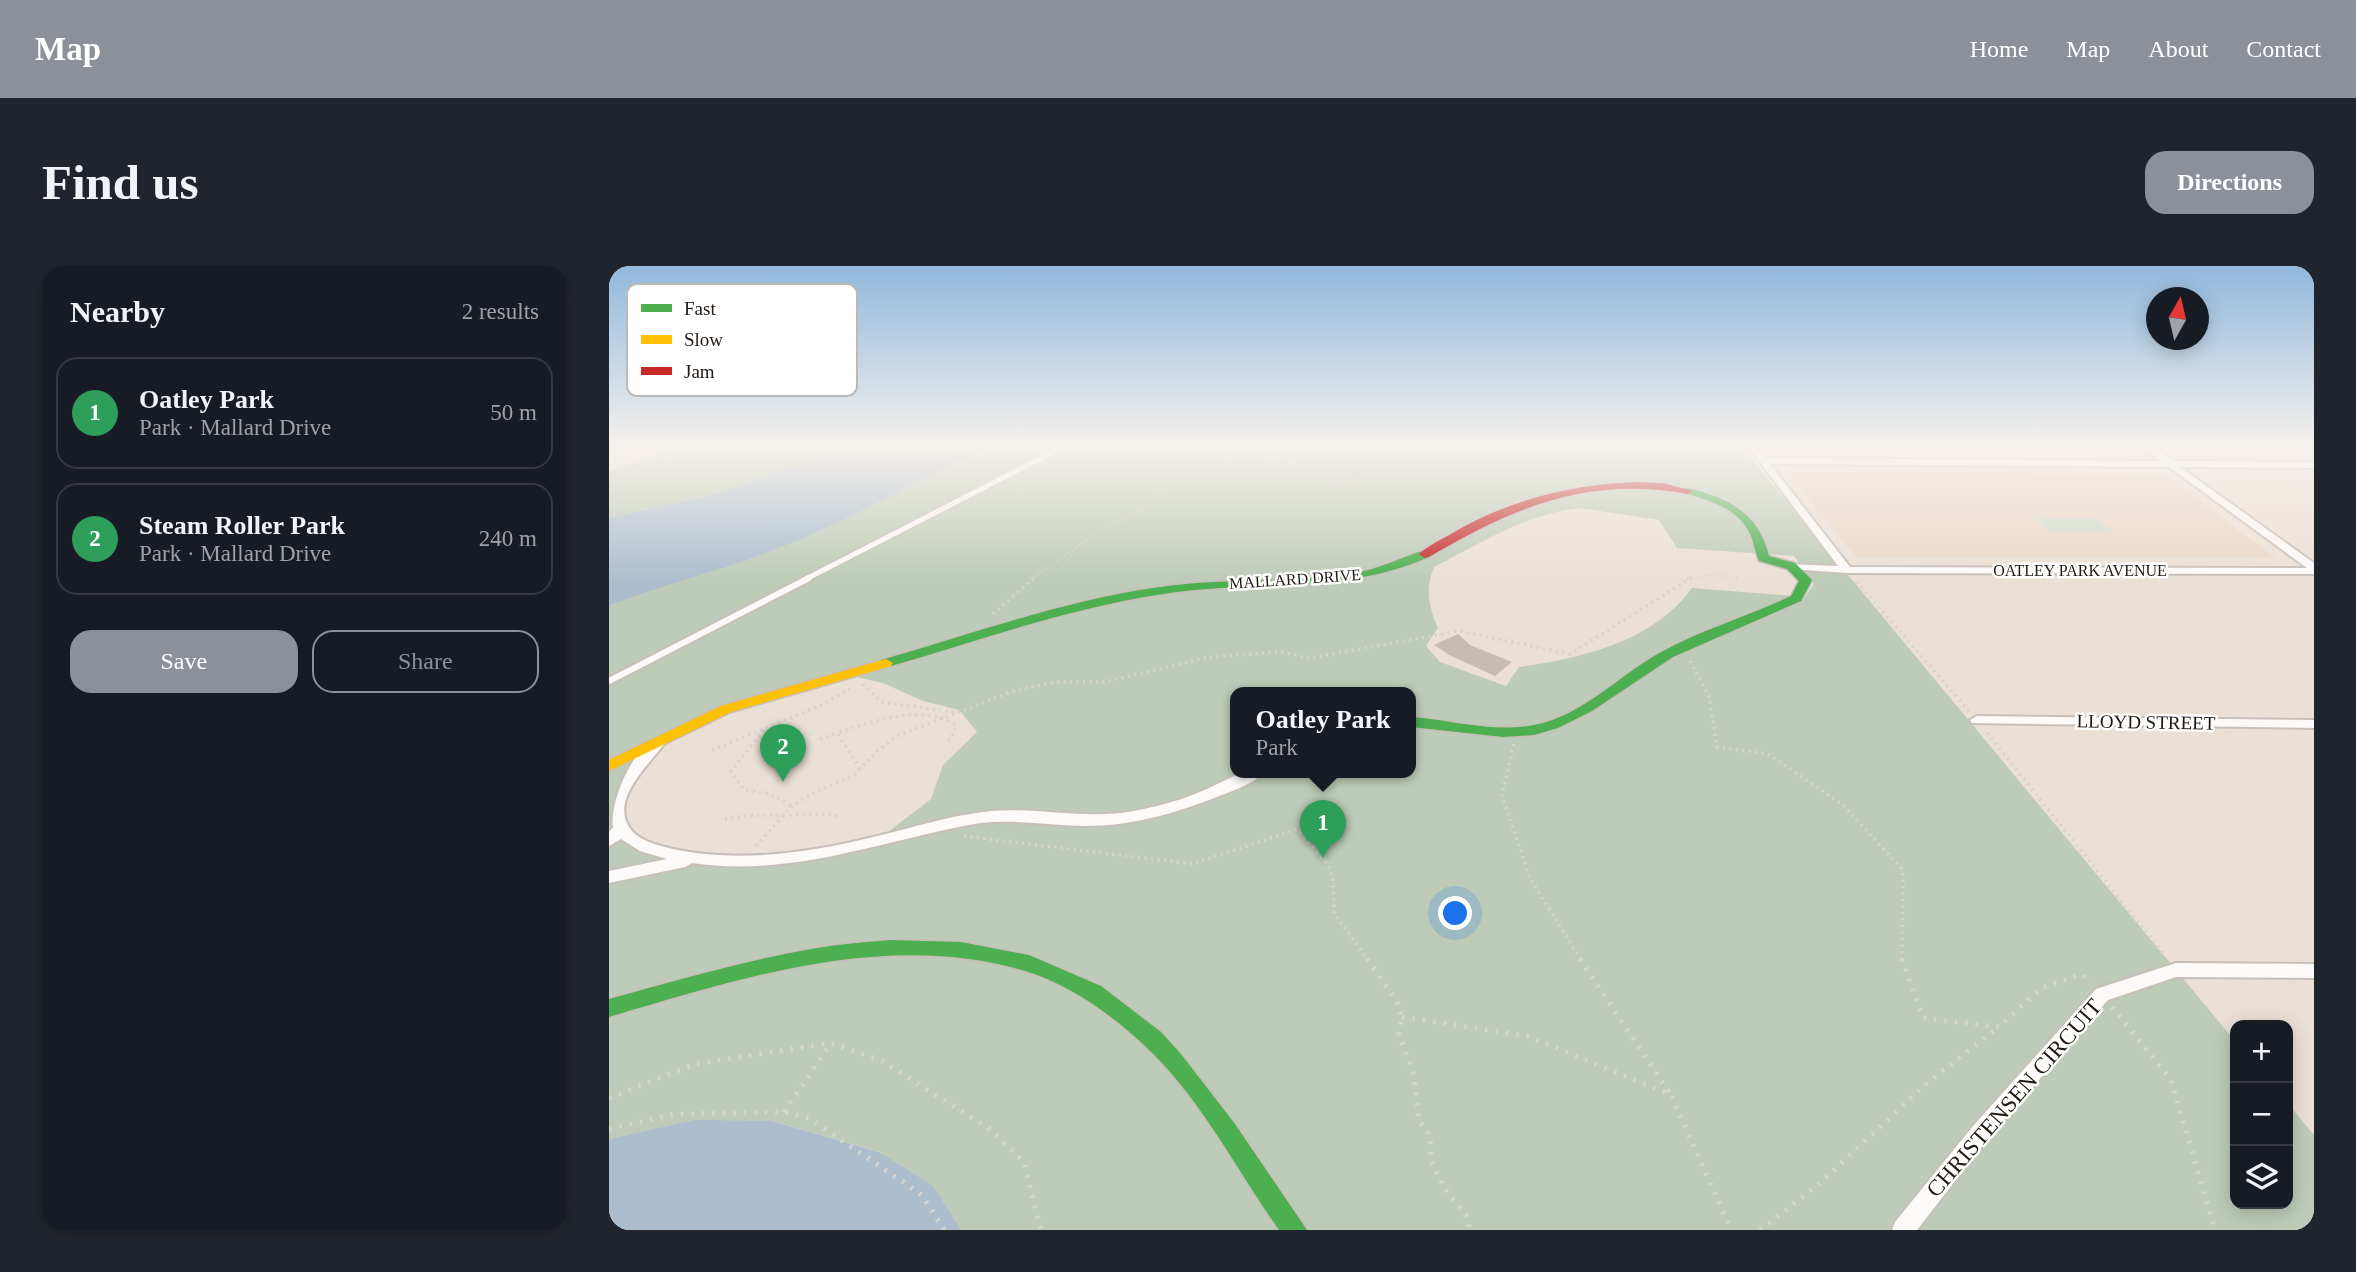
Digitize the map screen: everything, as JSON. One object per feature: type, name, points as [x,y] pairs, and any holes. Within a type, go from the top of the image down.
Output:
[{"type":"street","name":"MALLARD DRIVE","points":[[862,678],[921,653],[967,638],[1064,609],[1127,596],[1217,584],[1332,580],[1384,572],[1434,551],[1491,517],[1532,503],[1588,491]]},
{"type":"street","name":"MALLARD DRIVE","points":[[1688,491],[1729,506],[1748,518],[1762,540],[1763,558],[1791,566],[1847,570]]},
{"type":"street","points":[[1416,722],[1517,732],[1541,729],[1563,720],[1682,647],[1796,598],[1802,592],[1806,579],[1847,570],[1786,491]]},
{"type":"street","points":[[2207,491],[2314,570]]},
{"type":"street","name":"MALLARD DRIVE","points":[[1791,566],[1806,579]]},
{"type":"street","name":"OATLEY PARK AVENUE","points":[[1847,570],[2314,570]]},
{"type":"street","points":[[609,766],[724,709],[862,678]]},
{"type":"street","name":"LLOYD STREET","points":[[1977,720],[2314,724]]},
{"type":"street","points":[[661,740],[647,753],[620,797],[615,835],[650,848],[704,859]]},
{"type":"street","points":[[609,877],[647,867],[704,859],[779,858],[838,851],[939,826],[999,815],[1065,821],[1113,819],[1210,794],[1244,778]]},
{"type":"street","points":[[609,1009],[708,979],[801,957],[866,947],[937,946],[995,954],[1034,964],[1087,988],[1132,1018],[1188,1082],[1294,1230]]},
{"type":"street","name":"CHRISTENSEN CIRCUIT","points":[[1903,1230],[1980,1133],[2102,994],[2176,970],[2314,971]]},
{"type":"lane","points":[[609,681],[978,491]]},
{"type":"path","points":[[967,638],[1026,583],[1097,533],[1148,506],[1164,491]]},
{"type":"path","points":[[1847,570],[1977,720],[2176,970]]},
{"type":"path","points":[[746,859],[792,806],[853,776],[876,751],[897,736],[1016,690],[1057,682],[1104,682],[1209,657],[1280,652],[1310,658],[1459,631],[1570,654],[1689,578],[1706,575],[1737,578]]},
{"type":"path","points":[[1682,647],[1709,696],[1717,747],[1768,754],[1843,805],[1903,870],[1902,964],[1923,1018],[1999,1027]]},
{"type":"path","points":[[712,750],[817,707],[862,678],[881,702],[953,712],[947,718]]},
{"type":"path","points":[[820,739],[897,717],[947,718],[955,724],[955,732],[946,744]]},
{"type":"path","points":[[765,729],[731,771],[744,790],[770,794],[792,806]]},
{"type":"path","points":[[1517,732],[1502,795],[1530,878],[1671,1095],[1731,1230]]},
{"type":"path","points":[[837,733],[860,769]]},
{"type":"path","points":[[725,819],[833,814],[838,818]]},
{"type":"path","points":[[939,826],[960,836],[1193,864],[1298,829],[1329,863],[1334,886],[1331,906],[1334,913],[1389,988],[1402,1017],[1399,1034],[1414,1075],[1419,1121],[1430,1135],[1431,1161],[1445,1189],[1466,1215],[1470,1230]]},
{"type":"path","points":[[1760,1230],[1819,1184],[1928,1082],[1999,1027],[2041,988],[2082,974],[2102,994],[2171,1080],[2215,1230]]},
{"type":"path","points":[[1402,1017],[1527,1036],[1671,1095]]},
{"type":"path","points":[[784,1112],[831,1042]]},
{"type":"path","points":[[609,1098],[695,1064],[831,1042],[883,1061],[988,1128],[1024,1162],[1041,1230]]},
{"type":"path","points":[[609,1129],[674,1114],[784,1112],[809,1118],[922,1195],[944,1230]]},
{"type":"shaded area","points":[[1803,491],[2186,491],[2276,558],[1857,557]]},
{"type":"green space","points":[[609,491],[724,491],[715,494],[609,518]]},
{"type":"green space","points":[[899,491],[1778,491],[2230,1035],[2230,1209],[2293,1209],[2293,1110],[2314,1135],[2314,1230],[957,1230],[880,1152],[772,1121],[695,1121],[609,1139],[609,606],[648,590],[774,550]],"holes":[[[1580,508],[1659,520],[1677,548],[1794,556],[1814,584],[1805,597],[1692,588],[1676,607],[1637,634],[1591,652],[1519,667],[1506,686],[1440,662],[1426,646],[1438,628],[1429,598],[1434,567],[1523,523],[1541,516]],[[856,677],[883,683],[923,701],[959,710],[977,732],[943,765],[931,799],[876,841],[746,859],[650,848],[618,821],[637,768],[647,753],[735,706],[813,684]]]},
{"type":"green space","points":[[2037,518],[2097,518],[2112,532],[2050,532]]},
{"type":"water","points":[[724,491],[900,491],[804,538],[756,557],[609,606],[609,518]]},
{"type":"water","points":[[695,1120],[772,1121],[879,1152],[933,1186],[961,1230],[609,1230],[609,1139]]},
{"type":"building","points":[[1458,634],[1470,645],[1512,662],[1495,676],[1449,655],[1434,645]]},
{"type":"traffic: fast","points":[[1416,722],[1503,732],[1534,730],[1553,725],[1587,708],[1668,654],[1796,598],[1806,580],[1791,566],[1763,558],[1755,531],[1747,520],[1728,505],[1688,491]]},
{"type":"traffic: fast","points":[[886,663],[1096,602],[1189,587],[1353,577],[1401,565],[1425,554]]},
{"type":"traffic: fast","points":[[609,1008],[748,970],[820,955],[891,948],[961,950],[1029,964],[1094,992],[1153,1039],[1210,1107],[1294,1230]]},
{"type":"traffic: slow","points":[[609,766],[726,709],[886,663]]},
{"type":"traffic: jam","points":[[1425,554],[1463,531],[1510,509],[1576,491]]},
{"type":"place","name":"Steam Roller Park","points":[[783,782]]},
{"type":"place","name":"Oatley Park","points":[[1323,858]]}]
